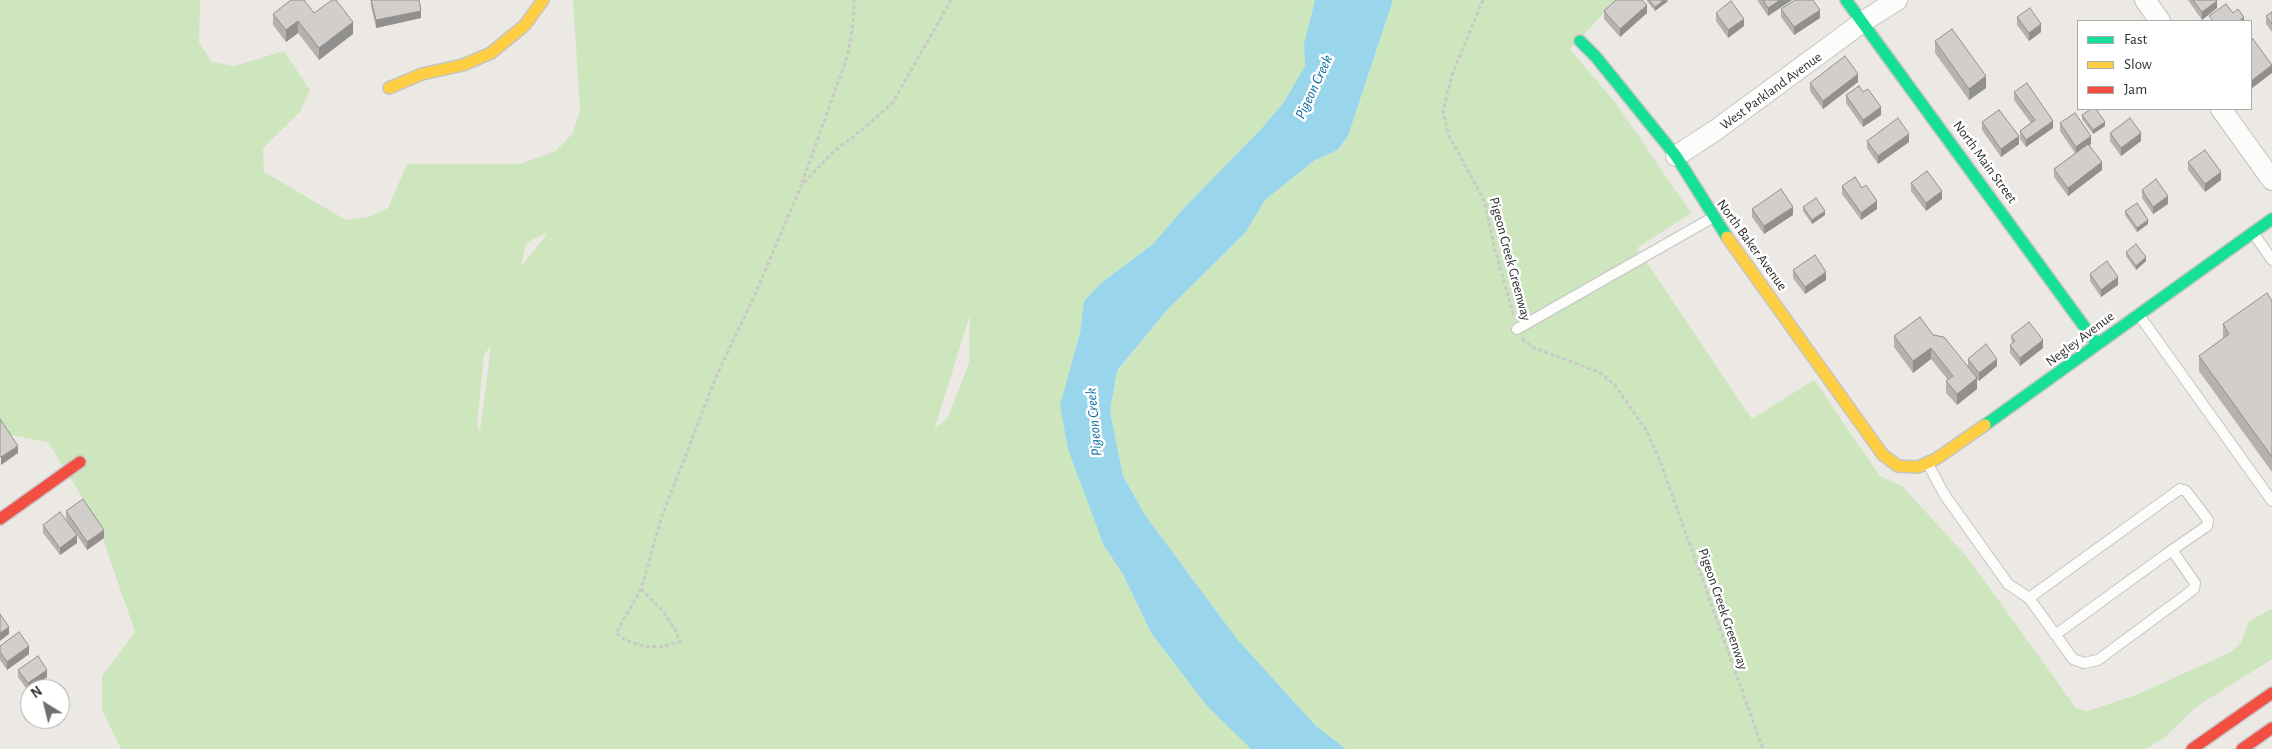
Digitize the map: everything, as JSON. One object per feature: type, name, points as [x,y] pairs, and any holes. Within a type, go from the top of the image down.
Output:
[{"type":"street","points":[[389,88],[422,74],[463,65],[491,53],[525,25],[543,0]]},
{"type":"street","name":"North Main Street","points":[[1846,0],[1864,22],[2097,344]]},
{"type":"street","name":"West Parkland Avenue","points":[[1676,156],[1818,58],[1864,22],[1897,0]]},
{"type":"street","points":[[2145,0],[2159,20]]},
{"type":"street","name":"North Baker Avenue","points":[[1580,41],[1596,57],[1676,156],[1713,218],[1780,308],[1883,455],[1900,466]]},
{"type":"street","points":[[2223,110],[2272,180]]},
{"type":"street","name":"Negley Avenue","points":[[1900,466],[1918,467],[1928,463],[1985,426],[2272,219]]},
{"type":"street","points":[[0,519],[80,462]]},
{"type":"street","points":[[2192,749],[2272,693]]},
{"type":"street","points":[[2242,749],[2272,728]]},
{"type":"lane","points":[[1517,329],[1713,218]]},
{"type":"lane","points":[[2253,233],[2272,260]]},
{"type":"lane","points":[[2138,314],[2272,501]]},
{"type":"lane","points":[[1928,463],[1944,494],[2008,584],[2028,598],[2073,659],[2084,663],[2098,660],[2194,589],[2195,582],[2172,550]]},
{"type":"lane","points":[[2028,598],[2180,489],[2186,490],[2208,520],[2207,526],[2055,634]]},
{"type":"path","points":[[642,589],[663,611],[675,629],[680,642],[660,647],[644,646],[625,640],[616,633],[642,589],[661,519],[716,377],[756,292],[801,186],[848,54],[853,24],[854,0]]},
{"type":"path","points":[[801,186],[833,152],[863,129],[893,102],[951,0]]},
{"type":"path","name":"Pigeon Creek Greenway","points":[[1483,0],[1452,75],[1443,111],[1449,136],[1485,202],[1494,246],[1517,329],[1523,341],[1534,348],[1599,372],[1614,385],[1646,430],[1660,461],[1763,749]]},
{"type":"green space","points":[[0,0],[200,0],[199,43],[212,62],[234,66],[284,51],[310,90],[300,112],[263,148],[264,172],[346,220],[368,217],[388,208],[407,164],[520,164],[556,151],[573,133],[580,109],[573,0],[1315,0],[1304,44],[1305,66],[1284,102],[1262,128],[1183,209],[1153,244],[1101,283],[1084,301],[1080,333],[1060,405],[1104,546],[1123,574],[1151,633],[1207,706],[1251,749],[121,749],[102,710],[102,676],[135,632],[97,521],[48,442],[0,433]],"holes":[[[547,234],[521,267],[526,243]],[[970,315],[969,363],[948,417],[934,430]],[[491,345],[480,432],[477,425],[484,355]]]},
{"type":"green space","points":[[1393,0],[1616,0],[1570,49],[1615,102],[1691,213],[1637,248],[1752,419],[1814,380],[1880,476],[1902,486],[1968,558],[2076,708],[2088,711],[2136,695],[2229,653],[2241,643],[2249,621],[2272,609],[2272,659],[2196,707],[2165,737],[2146,749],[1346,749],[1316,726],[1237,639],[1145,515],[1123,476],[1110,411],[1117,372],[1167,310],[1245,233],[1265,200],[1315,160],[1339,150],[1348,136]]},
{"type":"water","name":"Pigeon Creek","points":[[1315,0],[1393,0],[1348,136],[1338,150],[1315,160],[1265,200],[1245,233],[1167,310],[1117,371],[1110,411],[1123,476],[1145,515],[1237,639],[1316,726],[1346,749],[1251,749],[1207,706],[1151,633],[1123,574],[1104,546],[1068,449],[1060,405],[1080,333],[1084,301],[1101,283],[1153,244],[1183,209],[1262,128],[1284,102],[1305,66],[1304,44]]},
{"type":"building","points":[[291,0],[304,0],[314,13],[332,0],[336,0],[353,22],[319,48],[298,21],[286,30],[273,14]]},
{"type":"building","points":[[371,0],[419,0],[421,11],[376,20]]},
{"type":"building","points":[[1616,0],[1642,0],[1647,5],[1620,29],[1604,11]]},
{"type":"building","points":[[1649,0],[1664,0],[1655,7]]},
{"type":"building","points":[[1763,0],[1780,0],[1768,8]]},
{"type":"building","points":[[1795,0],[1813,0],[1820,10],[1794,27],[1781,9]]},
{"type":"building","points":[[2193,0],[2217,0],[2217,1],[2202,12]]},
{"type":"building","points":[[1731,1],[1744,19],[1728,30],[1716,13]]},
{"type":"building","points":[[2226,4],[2233,13],[2238,9],[2244,17],[2240,20],[2212,20],[2209,16]]},
{"type":"building","points":[[2030,8],[2041,24],[2029,33],[2017,17]]},
{"type":"building","points":[[2272,12],[2272,24],[2266,16]]},
{"type":"building","points":[[1952,29],[1986,76],[1969,89],[1935,41]]},
{"type":"building","points":[[2252,40],[2272,65],[2252,80]]},
{"type":"building","points":[[1845,56],[1858,74],[1823,101],[1810,83]]},
{"type":"building","points":[[2027,83],[2053,121],[2026,140],[2020,131],[2035,120],[2014,92]]},
{"type":"building","points":[[1859,86],[1863,92],[1868,89],[1881,107],[1863,120],[1846,95]]},
{"type":"building","points":[[1999,110],[2019,136],[2001,149],[1982,122]]},
{"type":"building","points":[[2090,110],[2097,110],[2105,122],[2093,130],[2082,115]]},
{"type":"building","points":[[2075,113],[2091,136],[2076,147],[2060,123]]},
{"type":"building","points":[[1898,118],[1909,134],[1878,156],[1867,141]]},
{"type":"building","points":[[2130,118],[2141,133],[2121,148],[2110,133]]},
{"type":"building","points":[[2088,144],[2102,162],[2068,188],[2054,169]]},
{"type":"building","points":[[2205,150],[2221,172],[2205,184],[2188,162]]},
{"type":"building","points":[[1927,171],[1942,191],[1926,203],[1911,183]]},
{"type":"building","points":[[1855,177],[1862,188],[1866,185],[1877,201],[1861,213],[1842,186]]},
{"type":"building","points":[[2156,179],[2168,196],[2153,207],[2142,190]]},
{"type":"building","points":[[1781,189],[1793,207],[1764,226],[1752,209]]},
{"type":"building","points":[[1816,198],[1825,211],[1812,220],[1803,207]]},
{"type":"building","points":[[2137,203],[2148,220],[2137,228],[2125,211]]},
{"type":"building","points":[[2136,244],[2146,257],[2136,266],[2126,252]]},
{"type":"building","points":[[1815,255],[1826,272],[1805,287],[1793,270]]},
{"type":"building","points":[[2107,261],[2118,277],[2101,290],[2090,274]]},
{"type":"building","points":[[2267,293],[2272,301],[2272,457],[2199,356],[2229,334],[2223,324]]},
{"type":"building","points":[[1920,317],[1933,335],[1944,337],[1977,378],[1957,394],[1946,381],[1953,376],[1931,348],[1913,361],[1894,336]]},
{"type":"building","points":[[2029,322],[2043,340],[2020,358],[2010,345],[2015,341],[2011,336]]},
{"type":"building","points":[[1986,344],[1997,359],[1979,373],[1968,359]]},
{"type":"building","points":[[0,419],[18,446],[1,457],[0,456]]},
{"type":"building","points":[[83,499],[104,530],[87,542],[66,511]]},
{"type":"building","points":[[60,512],[77,535],[60,548],[43,525]]},
{"type":"building","points":[[0,614],[9,627],[0,633]]},
{"type":"building","points":[[19,632],[29,646],[7,662],[0,652],[0,646]]},
{"type":"building","points":[[38,656],[47,670],[34,679],[25,679],[18,670]]},
{"type":"traffic: fast","points":[[1846,0],[2097,344]]},
{"type":"traffic: fast","points":[[1580,41],[1596,57],[1676,156],[1727,237]]},
{"type":"traffic: fast","points":[[1985,425],[2272,219]]},
{"type":"traffic: slow","points":[[389,88],[422,74],[463,65],[491,53],[525,25],[543,0]]},
{"type":"traffic: slow","points":[[1727,237],[1883,455],[1898,466],[1918,467],[1936,459],[1985,425]]},
{"type":"traffic: jam","points":[[0,519],[80,462]]},
{"type":"traffic: jam","points":[[2192,749],[2272,693]]},
{"type":"traffic: jam","points":[[2242,749],[2272,728]]}]
